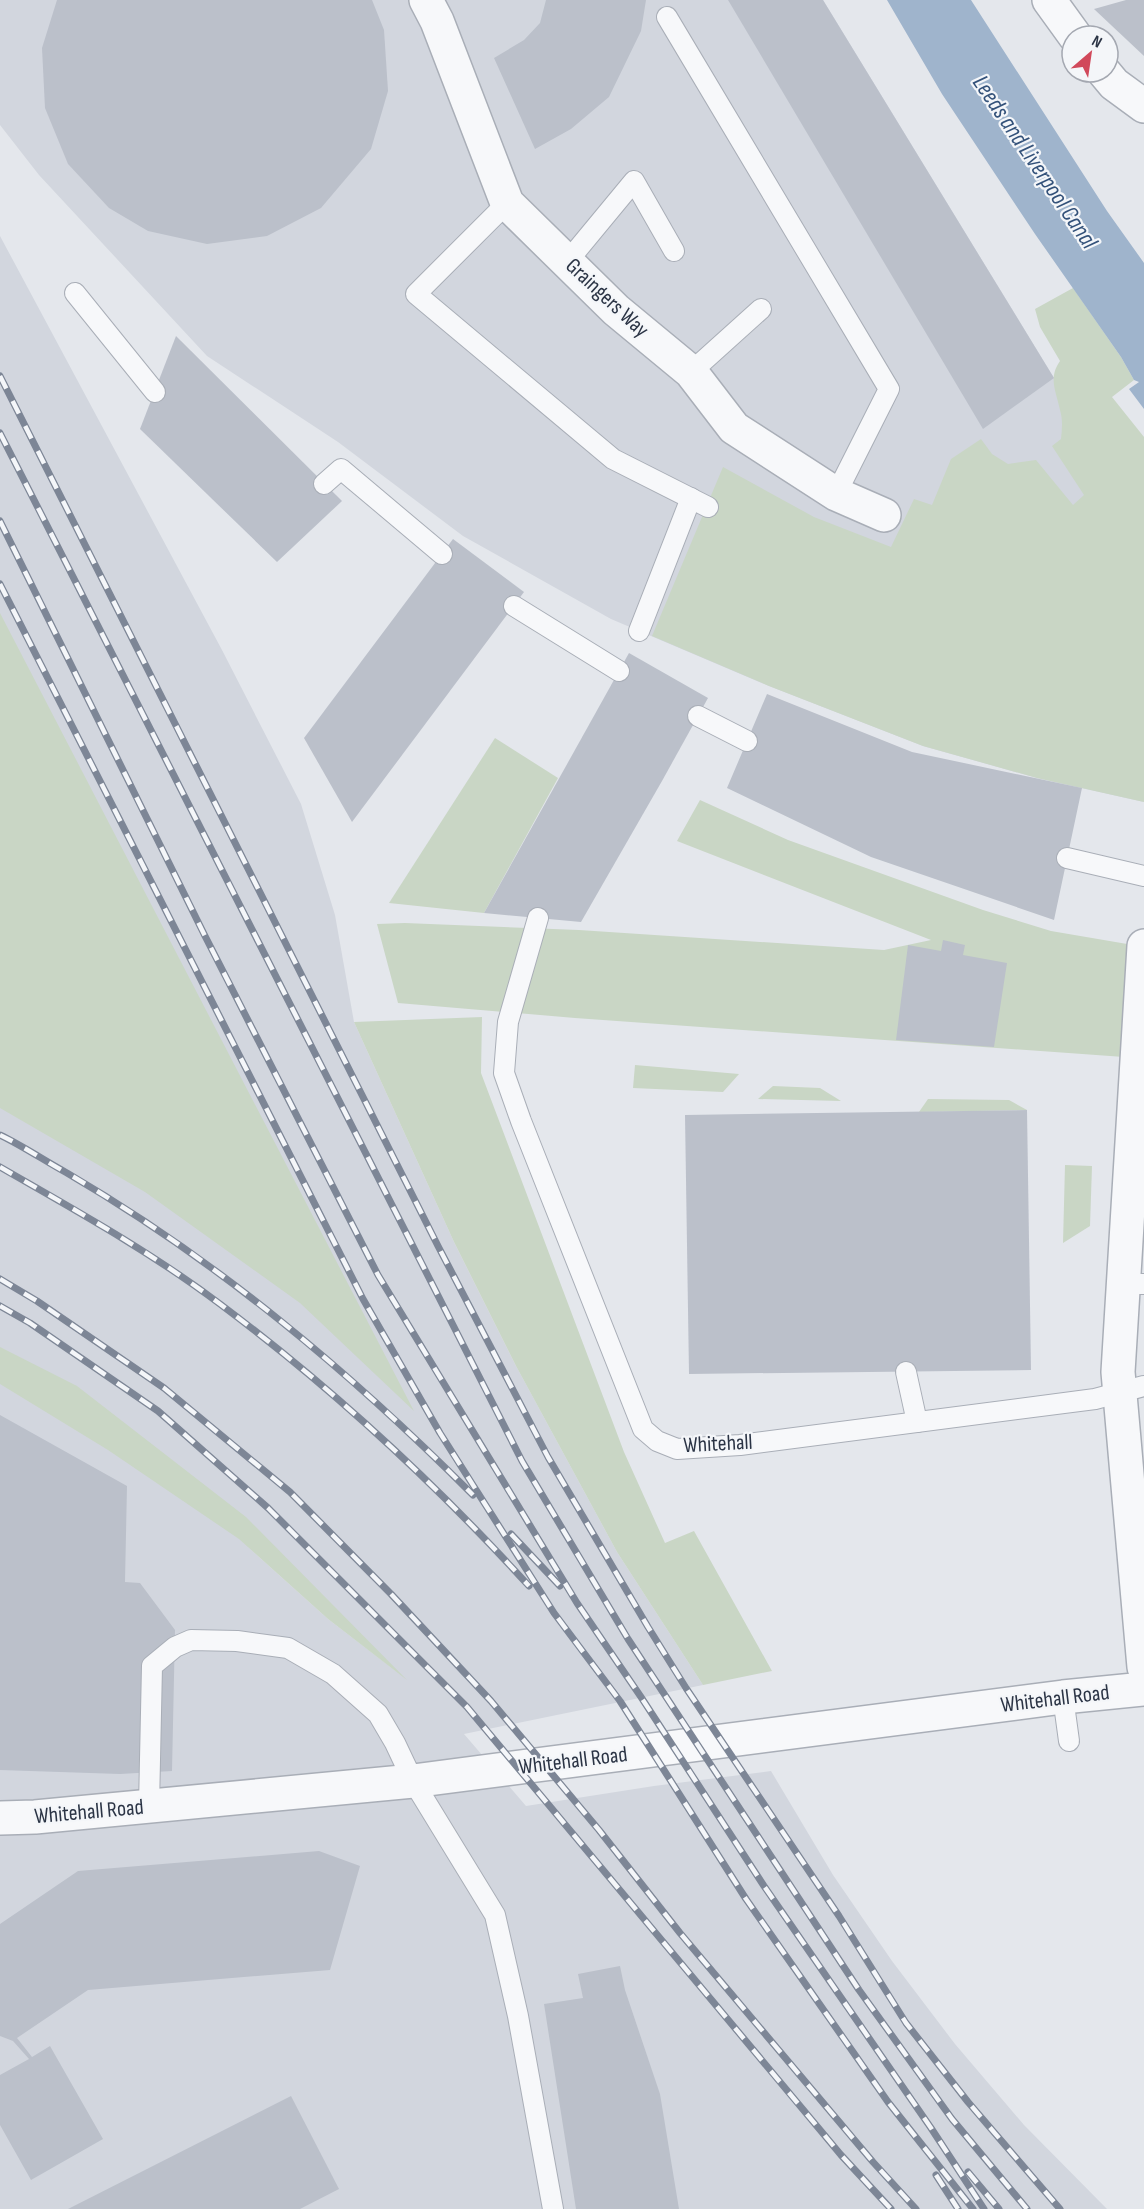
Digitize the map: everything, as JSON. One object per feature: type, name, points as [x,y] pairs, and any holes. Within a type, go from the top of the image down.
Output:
[{"type":"street","name":"Graingers Way","points":[[426,0],[437,21],[507,203],[616,310],[691,372],[734,428],[836,494],[884,515]]},
{"type":"street","points":[[1049,0],[1066,24]]},
{"type":"street","points":[[1113,84],[1144,106]]},
{"type":"street","points":[[1144,946],[1133,1284],[1118,1344],[1132,1389],[1144,1667]]},
{"type":"street","name":"Whitehall Road","points":[[0,1818],[35,1817],[414,1781],[1063,1697],[1144,1689]]},
{"type":"lane","points":[[667,17],[889,389],[836,494]]},
{"type":"lane","points":[[567,262],[634,182],[674,251]]},
{"type":"lane","points":[[507,203],[416,294],[613,459],[699,503],[639,631]]},
{"type":"lane","points":[[75,293],[155,392]]},
{"type":"lane","points":[[691,372],[761,309]]},
{"type":"lane","points":[[324,484],[341,469],[442,554]]},
{"type":"lane","points":[[514,606],[619,671]]},
{"type":"lane","points":[[698,716],[747,741]]},
{"type":"lane","points":[[1067,858],[1144,876]]},
{"type":"lane","name":"Whitehall","points":[[538,918],[508,1022],[504,1073],[643,1429],[657,1441],[677,1449],[740,1445],[1095,1398],[1132,1389]]},
{"type":"lane","points":[[906,1371],[916,1422]]},
{"type":"lane","points":[[149,1806],[152,1666],[175,1647],[191,1640],[237,1641],[288,1648],[333,1674],[378,1714],[414,1781],[495,1915],[518,2016],[553,2209]]},
{"type":"lane","points":[[1063,1697],[1069,1741]]},
{"type":"shaded area","points":[[0,0],[823,0],[1054,378],[1144,493],[1144,802],[1037,778],[923,746],[769,686],[611,619],[463,536],[338,442],[207,356],[39,175],[0,125]]},
{"type":"shaded area","points":[[0,236],[222,650],[301,804],[335,915],[354,1022],[454,1242],[516,1366],[617,1552],[703,1685],[464,1734],[526,1806],[771,1771],[833,1875],[892,1961],[955,2044],[1024,2125],[1107,2209],[0,2209]],"holes":[[[248,1547],[401,1675],[328,1619]]]},
{"type":"green space","points":[[1073,288],[1121,357],[1134,380],[1112,397],[1144,437],[1144,802],[1037,778],[923,746],[769,686],[652,636],[723,467],[814,517],[891,547],[914,499],[932,505],[951,459],[981,439],[992,454],[1008,464],[1036,460],[1073,505],[1084,495],[1052,446],[1061,439],[1062,417],[1054,379],[1056,367],[1060,361],[1040,327],[1035,309]]},
{"type":"green space","points":[[0,613],[414,1411],[300,1303],[145,1192],[0,1108]]},
{"type":"green space","points":[[495,738],[558,778],[484,913],[389,903]]},
{"type":"green space","points":[[700,800],[788,840],[983,910],[1051,931],[1133,945],[1138,1058],[575,1018],[398,1003],[377,924],[405,923],[579,930],[884,950],[931,940],[677,841]]},
{"type":"green space","points":[[482,1017],[481,1073],[624,1452],[665,1543],[694,1531],[772,1671],[703,1685],[617,1552],[516,1366],[454,1242],[354,1022]]},
{"type":"green space","points":[[635,1065],[739,1074],[723,1092],[633,1088]]},
{"type":"green space","points":[[773,1086],[820,1088],[841,1101],[758,1099]]},
{"type":"green space","points":[[928,1099],[1009,1100],[1027,1110],[919,1112]]},
{"type":"green space","points":[[1065,1165],[1092,1166],[1090,1226],[1063,1243]]},
{"type":"green space","points":[[0,1347],[77,1386],[246,1517],[407,1680],[328,1619],[239,1539],[108,1450],[0,1384]]},
{"type":"water","name":"Leeds and Liverpool Canal","points":[[887,0],[971,0],[1107,211],[1144,263],[1144,409],[1129,389],[1139,382],[1134,380],[1121,357],[1035,234],[942,94]]},
{"type":"building","points":[[57,0],[372,0],[384,30],[388,91],[371,149],[321,208],[267,236],[207,244],[148,231],[109,208],[68,164],[45,108],[42,48]]},
{"type":"building","points":[[546,0],[646,0],[641,31],[609,97],[571,129],[535,149],[494,58],[524,40],[540,23]]},
{"type":"building","points":[[728,0],[823,0],[1054,378],[983,429]]},
{"type":"building","points":[[1126,0],[1144,0],[1144,56],[1120,33],[1120,24],[1110,24],[1094,9]]},
{"type":"building","points":[[176,336],[342,501],[277,562],[140,429]]},
{"type":"building","points":[[453,539],[524,592],[352,822],[304,738]]},
{"type":"building","points":[[629,653],[708,698],[662,781],[581,922],[484,913]]},
{"type":"building","points":[[767,694],[912,752],[1082,788],[1054,920],[871,857],[727,788]]},
{"type":"building","points":[[943,940],[965,945],[963,955],[1007,963],[994,1047],[896,1040],[908,945],[941,951]]},
{"type":"building","points":[[1027,1110],[1031,1370],[689,1374],[685,1115]]},
{"type":"building","points":[[0,1415],[127,1486],[125,1582],[140,1583],[175,1630],[172,1771],[120,1774],[0,1770]]},
{"type":"building","points":[[319,1851],[360,1866],[330,1970],[88,1990],[17,2038],[32,2057],[50,2046],[103,2139],[31,2180],[0,2125],[0,2075],[29,2059],[13,2041],[0,2036],[0,1924],[78,1871]]},
{"type":"building","points":[[620,1966],[625,1990],[660,2094],[679,2209],[576,2209],[544,2004],[583,1998],[578,1974]]},
{"type":"building","points":[[291,2096],[339,2189],[300,2209],[68,2209]]},
{"type":"railway","points":[[0,376],[438,1246],[548,1457],[686,1688],[839,1916],[906,2023],[968,2102],[1060,2209]]},
{"type":"railway","points":[[0,433],[522,1461],[628,1639],[859,1990],[952,2119],[1027,2209]]},
{"type":"railway","points":[[0,521],[205,936],[378,1275],[577,1603],[764,1886],[984,2209]]},
{"type":"railway","points":[[0,584],[363,1299],[440,1433],[554,1613],[620,1701],[746,1899],[888,2102],[973,2209]]},
{"type":"railway","points":[[0,1135],[123,1207],[229,1281],[330,1362],[379,1405],[473,1495]]},
{"type":"railway","points":[[0,1167],[167,1267],[262,1336],[381,1438],[457,1510],[529,1586]]},
{"type":"railway","points":[[0,1279],[37,1301],[164,1388],[290,1492],[391,1594],[491,1701],[599,1830],[680,1933],[873,2162],[916,2209]]},
{"type":"railway","points":[[0,1306],[30,1323],[158,1411],[268,1508],[467,1707],[841,2155],[891,2209]]},
{"type":"railway","points":[[511,1534],[560,1586]]},
{"type":"railway","points":[[968,2172],[999,2209]]},
{"type":"railway","points":[[936,2175],[958,2209]]}]
